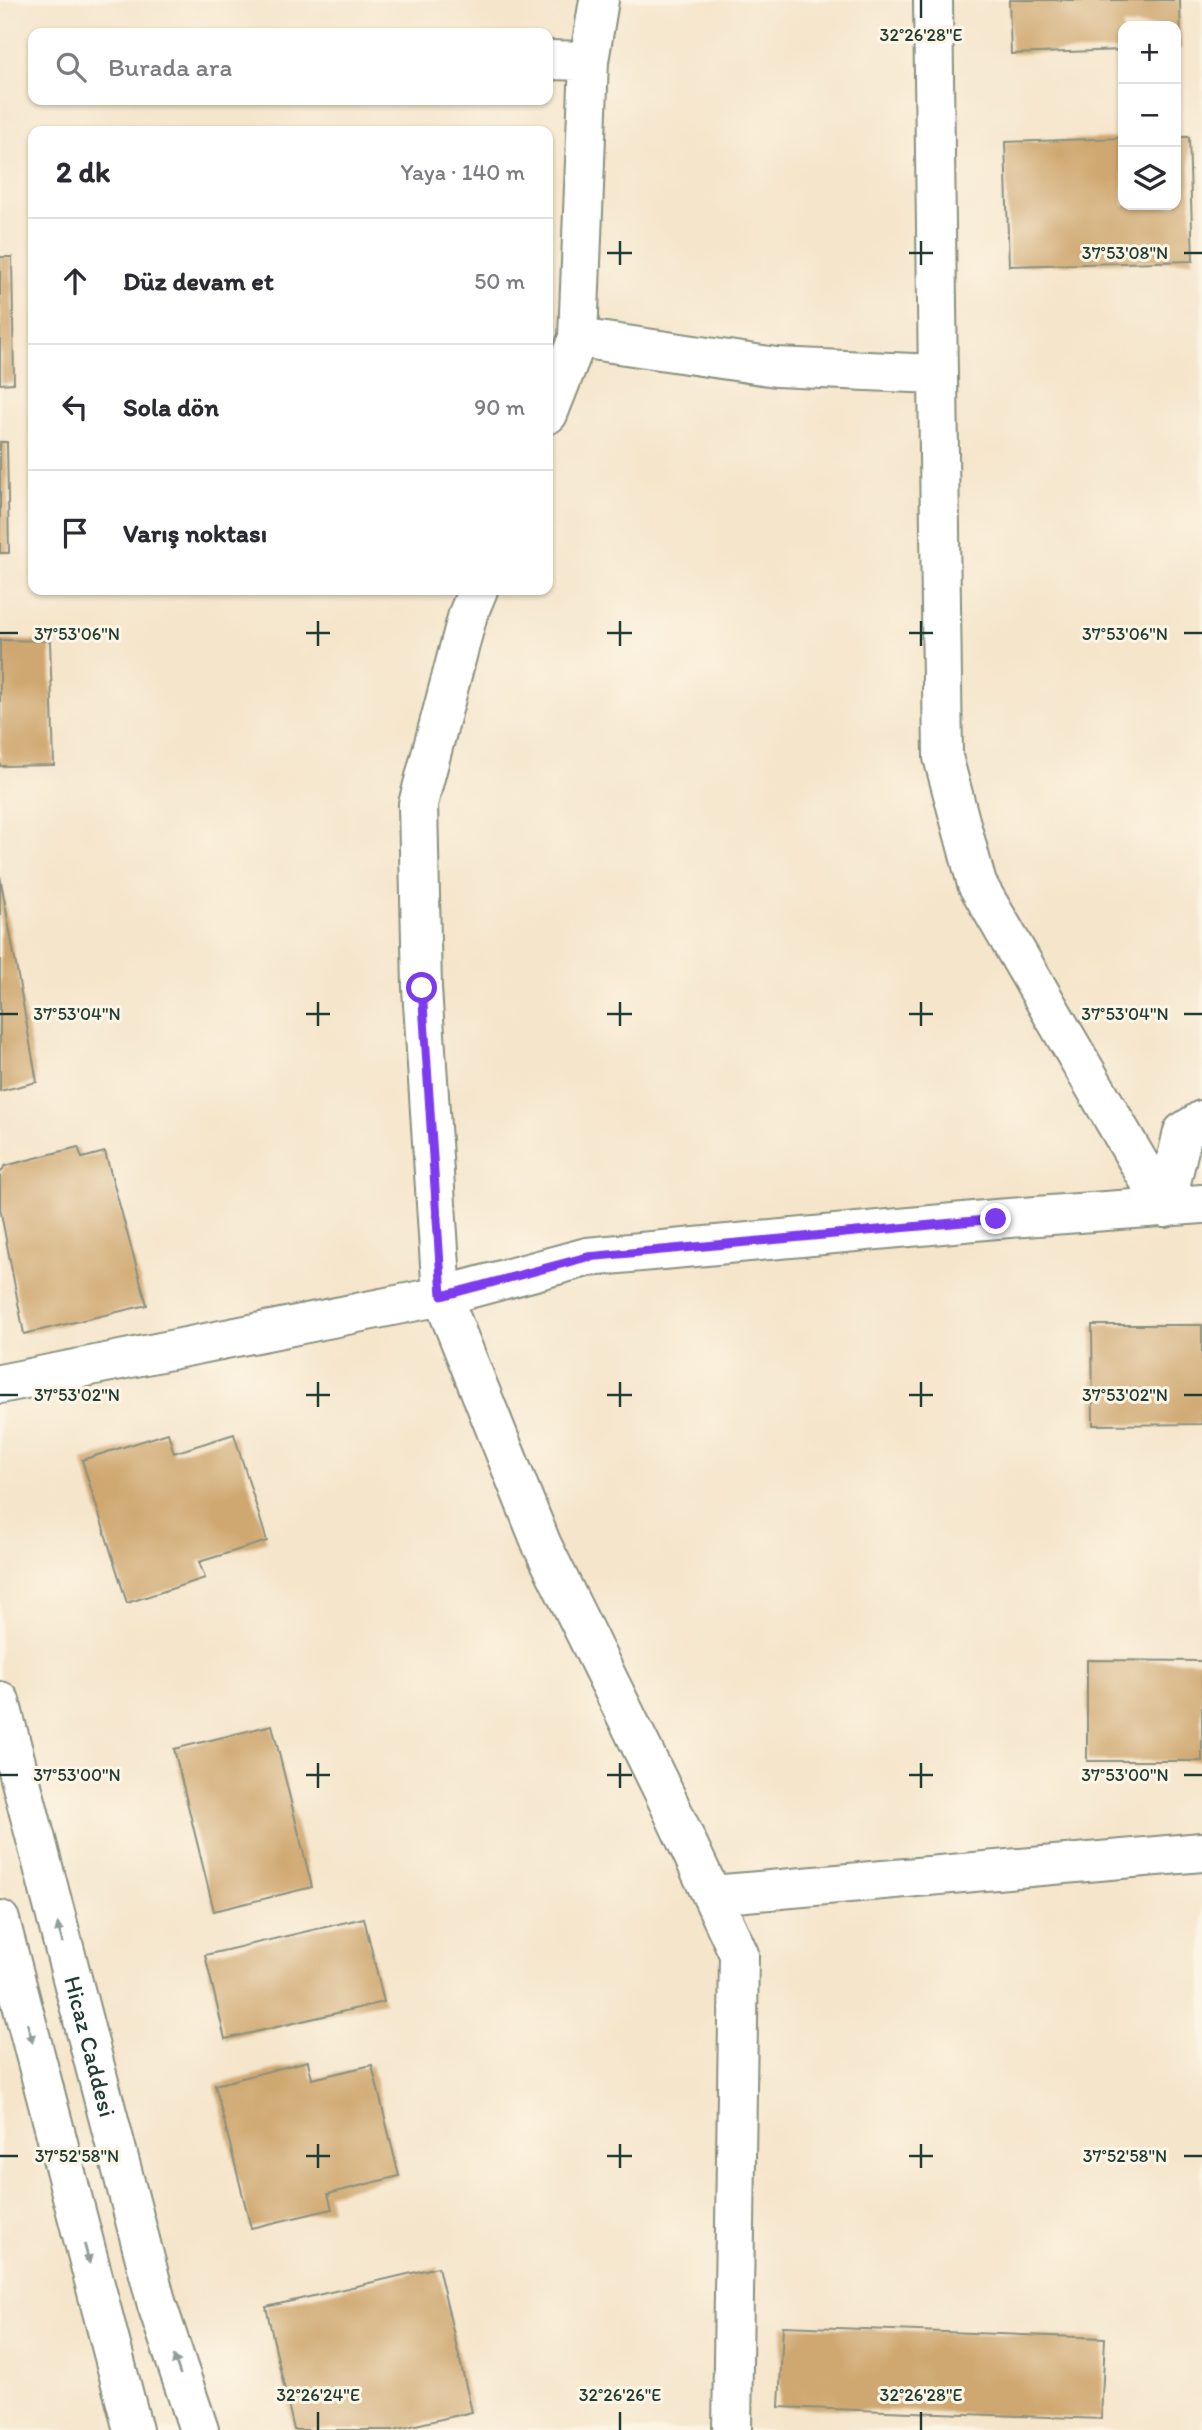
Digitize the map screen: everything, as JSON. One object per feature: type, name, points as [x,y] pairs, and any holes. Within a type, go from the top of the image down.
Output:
[{"type":"street","points":[[553,403],[579,338],[589,61],[599,0]]},
{"type":"street","points":[[933,0],[943,757],[976,884],[1184,1206]]},
{"type":"street","points":[[553,60],[589,61]]},
{"type":"street","points":[[579,338],[776,367],[936,374]]},
{"type":"street","points":[[476,595],[468,614],[418,804],[422,988],[442,1296],[542,1545],[739,1954],[732,2430]]},
{"type":"street","points":[[1184,1206],[1183,1132],[1202,1120]]},
{"type":"street","points":[[0,1384],[442,1296],[587,1257],[996,1219],[1184,1206]]},
{"type":"street","name":"Hicaz Caddesi","points":[[0,1701],[157,2305],[199,2430]]},
{"type":"street","points":[[712,1895],[1202,1852]]},
{"type":"street","points":[[0,1920],[133,2430]]},
{"type":"building","points":[[1009,0],[1180,0],[1180,21],[1118,21],[1118,50],[1011,54]]},
{"type":"building","points":[[1181,137],[1189,137],[1193,261],[1009,266],[1005,142],[1118,138],[1118,210],[1181,210]]},
{"type":"building","points":[[0,257],[12,257],[14,383],[0,384]]},
{"type":"building","points":[[0,442],[7,442],[9,553],[0,553]]},
{"type":"building","points":[[0,640],[50,641],[54,765],[0,766]]},
{"type":"building","points":[[0,876],[37,1082],[0,1091]]},
{"type":"building","points":[[78,1147],[82,1158],[105,1152],[147,1305],[24,1334],[0,1208],[0,1173],[5,1166]]},
{"type":"building","points":[[1092,1325],[1202,1325],[1202,1424],[1093,1425]]},
{"type":"building","points":[[168,1433],[174,1453],[234,1434],[267,1541],[199,1562],[205,1578],[127,1603],[82,1460]]},
{"type":"building","points":[[1087,1660],[1202,1661],[1202,1761],[1087,1761]]},
{"type":"building","points":[[272,1725],[312,1887],[214,1911],[174,1749]]},
{"type":"building","points":[[364,1918],[384,2002],[225,2039],[205,1955]]},
{"type":"building","points":[[308,2061],[312,2079],[372,2065],[399,2176],[328,2194],[332,2209],[251,2228],[215,2085]]},
{"type":"building","points":[[438,2267],[472,2412],[394,2430],[294,2430],[266,2307]]},
{"type":"building","points":[[783,2326],[1105,2338],[1101,2419],[779,2407]]},
{"type":"route","points":[[422,988],[442,1296],[587,1257],[996,1219]]}]
